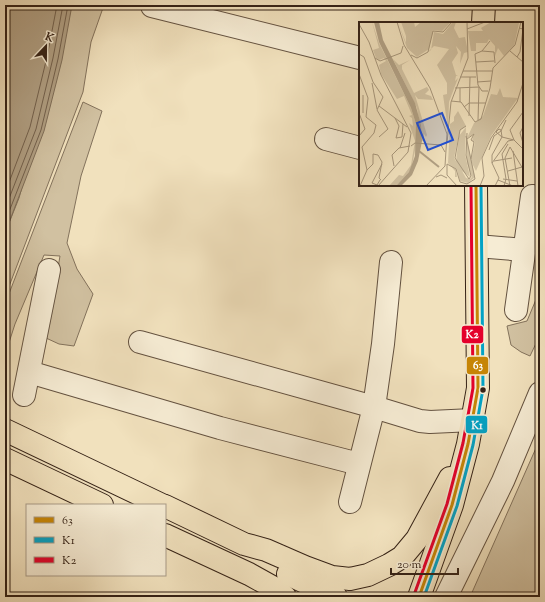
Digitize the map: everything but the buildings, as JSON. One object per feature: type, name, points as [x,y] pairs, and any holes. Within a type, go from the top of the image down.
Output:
[{"type":"main road","points":[[483,22],[484,5]]},
{"type":"main road","points":[[419,597],[452,505],[468,444],[478,388],[476,186]]},
{"type":"main road","points":[[5,430],[160,504]]},
{"type":"main road","points":[[166,507],[244,544],[266,550],[332,577],[350,579],[368,575],[389,566],[402,556],[417,539],[468,444]]},
{"type":"main road","points":[[5,459],[100,504]]},
{"type":"main road","points":[[166,535],[249,574],[285,597]]},
{"type":"main road","points":[[244,544],[258,556],[288,574],[336,597]]},
{"type":"street","points":[[152,6],[359,58]]},
{"type":"street","points":[[326,139],[359,148]]},
{"type":"street","points":[[516,310],[532,196]]},
{"type":"street","points":[[477,246],[524,250]]},
{"type":"street","points":[[350,502],[374,407],[383,344],[391,262]]},
{"type":"street","points":[[24,395],[49,270]]},
{"type":"street","points":[[140,342],[420,421],[473,420]]},
{"type":"street","points":[[29,372],[220,428],[360,464]]},
{"type":"street","points":[[446,597],[503,481],[540,393]]},
{"type":"shaded area","points":[[72,5],[104,5],[91,42],[83,92],[5,297],[5,233],[19,198]]},
{"type":"shaded area","points":[[83,102],[102,111],[81,176],[67,243],[77,269],[93,294],[74,346],[59,344],[46,338],[60,256],[44,255],[15,324],[5,355],[5,304]]},
{"type":"shaded area","points":[[540,290],[540,335],[530,356],[511,345],[507,326],[527,321]]},
{"type":"shaded area","points":[[540,439],[540,597],[470,597]]},
{"type":"water","points":[[5,5],[72,5],[62,60],[44,131],[5,233]]},
{"type":"transit line","name":"K2","points":[[414,595],[447,504],[463,443],[473,388],[471,186]]},
{"type":"transit line","name":"63","points":[[419,597],[452,505],[468,444],[478,388],[476,186]]},
{"type":"transit line","name":"K1","points":[[424,597],[457,506],[473,445],[483,389],[481,186]]}]
